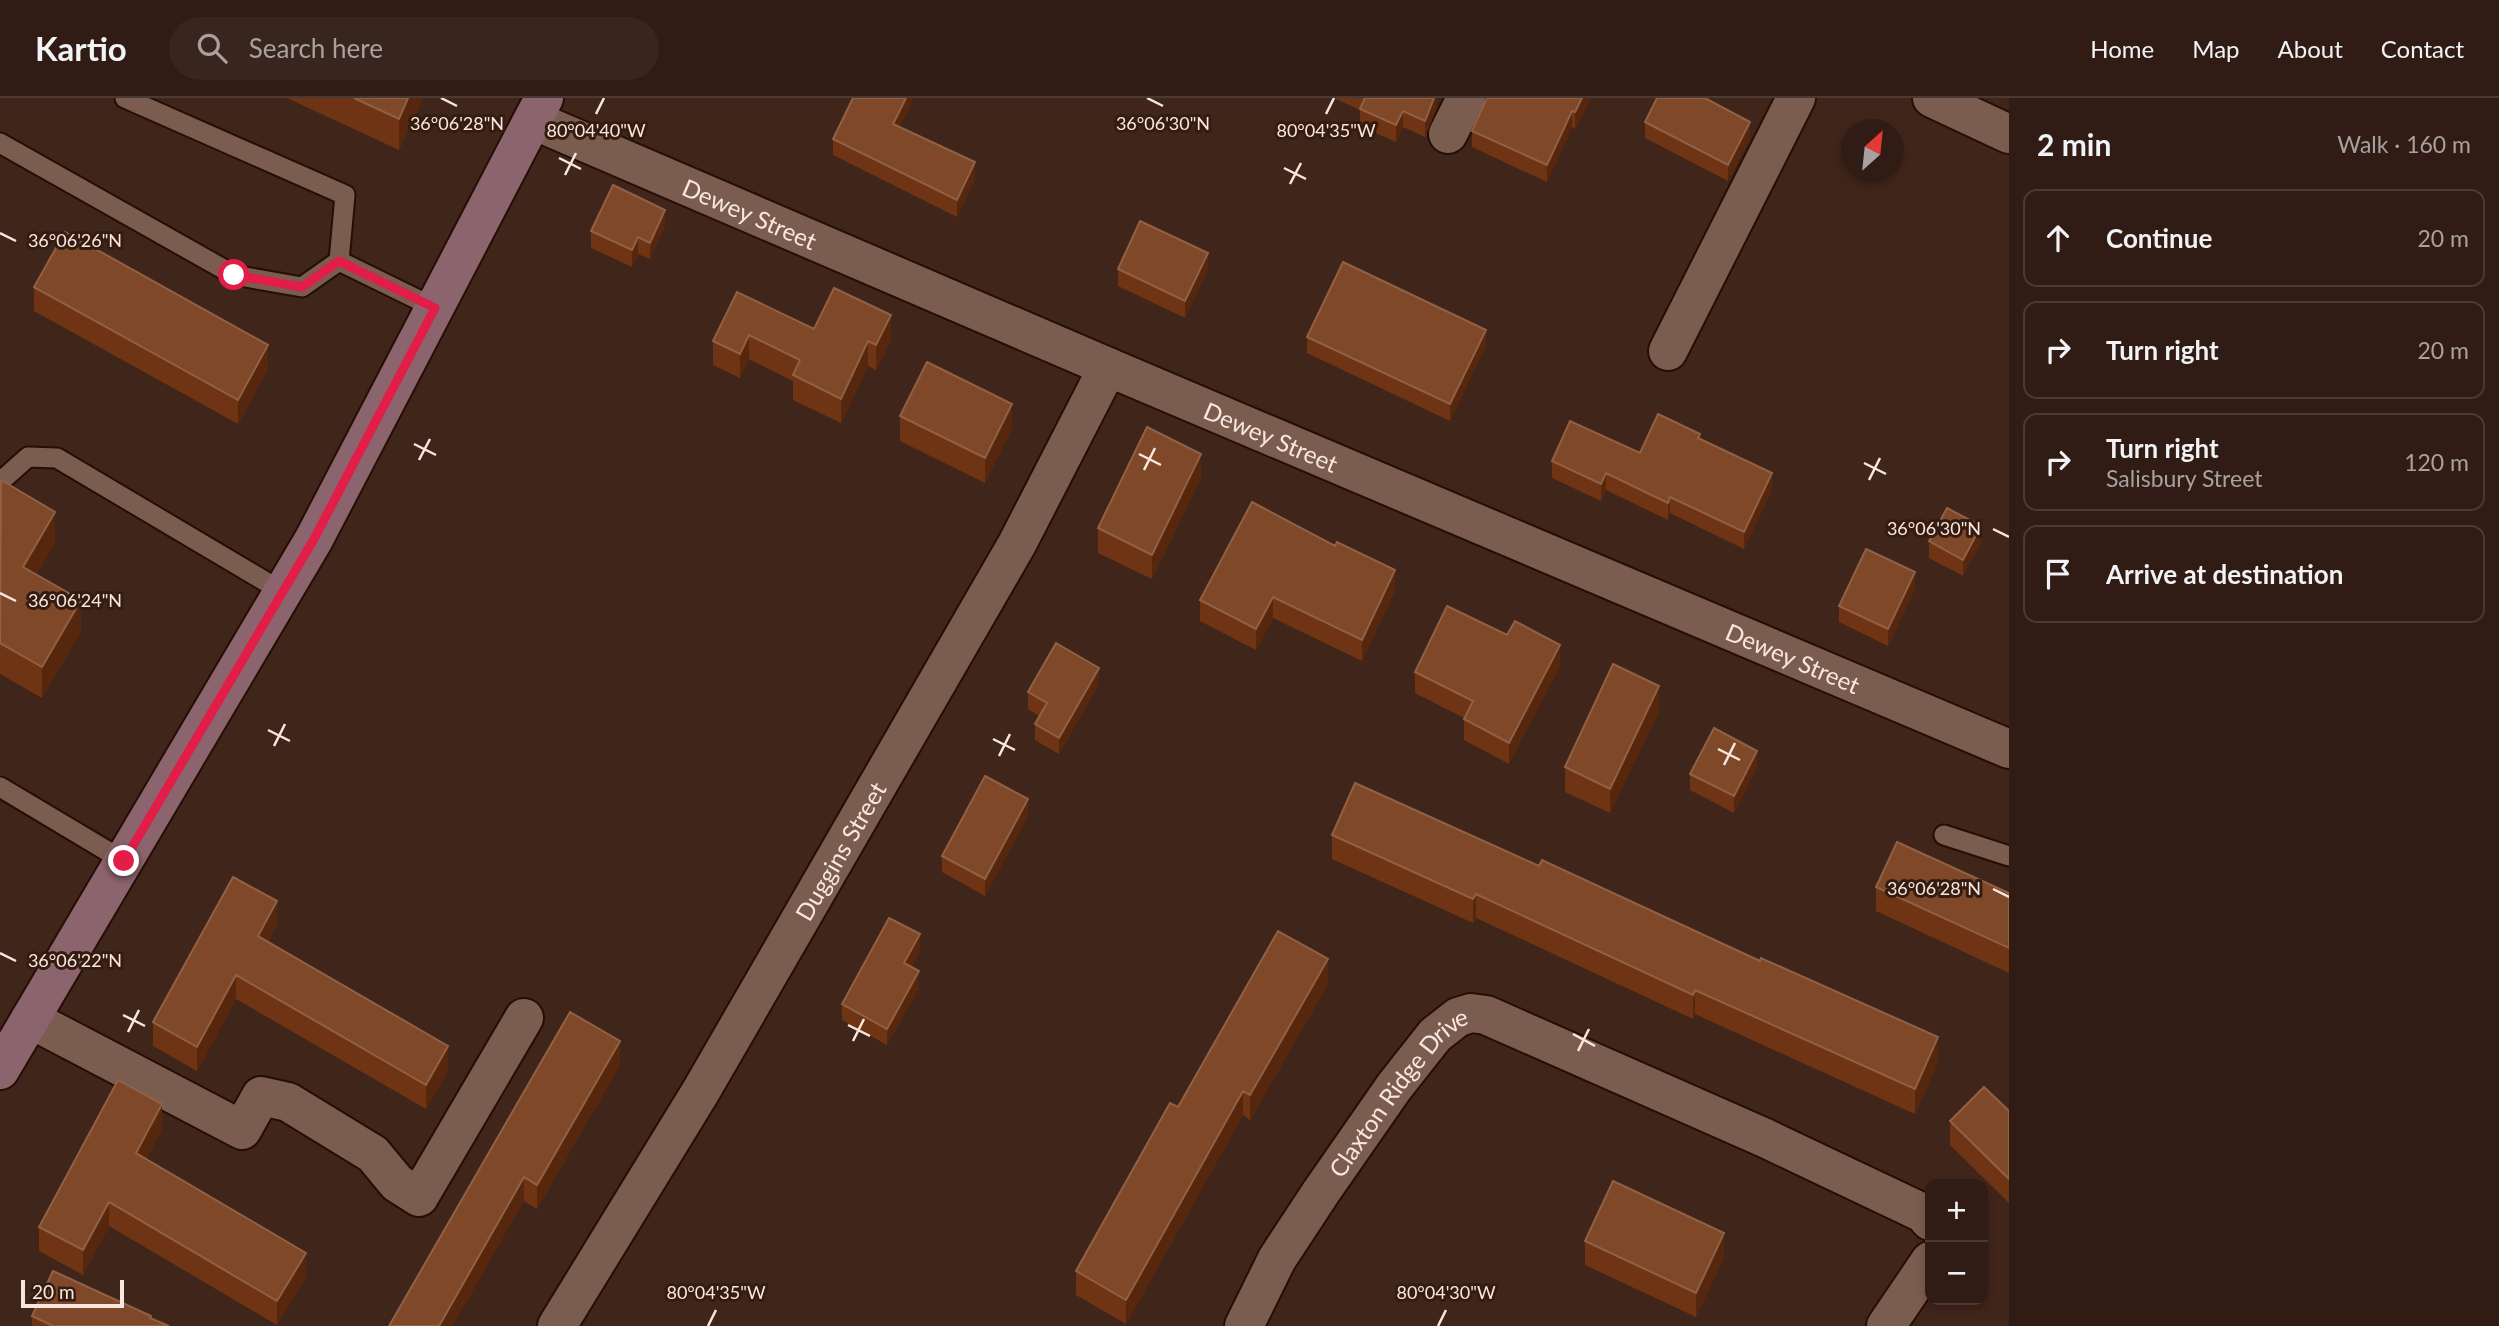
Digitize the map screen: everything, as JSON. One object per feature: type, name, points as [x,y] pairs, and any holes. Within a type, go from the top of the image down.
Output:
[{"type":"main road","points":[[0,1070],[314,539],[539,109]]},
{"type":"street","points":[[1448,134],[1466,98]]},
{"type":"street","points":[[1668,351],[1796,98]]},
{"type":"street","points":[[1932,98],[2009,134]]},
{"type":"street","name":"Dewey Street","points":[[539,109],[1108,367],[2009,749]]},
{"type":"street","name":"Duggins Street","points":[[557,1326],[701,1090],[1017,544],[1108,367]]},
{"type":"street","name":"Claxton Ridge Drive","points":[[1244,1326],[1277,1259],[1394,1087],[1435,1035],[1458,1017],[1471,1013],[1486,1015],[1765,1138],[1925,1215]]},
{"type":"street","points":[[30,1018],[242,1130],[261,1096],[288,1102],[373,1154],[397,1183],[419,1197],[524,1018]]},
{"type":"street","points":[[1886,1326],[1925,1268]]},
{"type":"lane","points":[[0,143],[234,275],[302,287],[339,261],[345,195],[125,98]]},
{"type":"lane","points":[[339,261],[435,308]]},
{"type":"lane","points":[[0,482],[28,457],[57,458],[283,592]]},
{"type":"lane","points":[[0,787],[124,861]]},
{"type":"lane","points":[[1944,835],[2009,856]]},
{"type":"building","points":[[354,98],[408,98],[399,119]]},
{"type":"building","points":[[853,98],[906,98],[893,124],[975,162],[957,200],[833,139]]},
{"type":"building","points":[[1365,98],[1434,98],[1425,121],[1403,111],[1396,125],[1360,109]]},
{"type":"building","points":[[1487,98],[1582,98],[1575,112],[1572,111],[1547,165],[1472,131]]},
{"type":"building","points":[[1657,98],[1705,98],[1750,122],[1728,165],[1645,122]]},
{"type":"building","points":[[613,185],[665,210],[650,243],[638,237],[632,250],[591,231]]},
{"type":"building","points":[[1140,221],[1208,253],[1185,301],[1118,269]]},
{"type":"building","points":[[65,232],[268,345],[238,400],[34,287]]},
{"type":"building","points":[[1343,262],[1486,330],[1450,404],[1307,337]]},
{"type":"building","points":[[834,288],[891,315],[876,345],[868,341],[841,399],[793,375],[800,360],[749,335],[740,354],[713,341],[737,292],[814,329]]},
{"type":"building","points":[[927,362],[1012,404],[985,458],[900,416]]},
{"type":"building","points":[[1658,414],[1700,434],[1698,438],[1772,473],[1744,532],[1670,497],[1668,503],[1606,473],[1601,484],[1552,461],[1570,421],[1640,453]]},
{"type":"building","points":[[1147,427],[1201,454],[1152,555],[1098,528]]},
{"type":"building","points":[[1,480],[55,512],[23,567],[81,600],[42,667],[0,643]]},
{"type":"building","points":[[1252,502],[1335,546],[1337,542],[1395,570],[1362,640],[1273,597],[1256,629],[1200,600]]},
{"type":"building","points":[[1947,508],[1981,526],[1963,560],[1929,541]]},
{"type":"building","points":[[1866,549],[1915,572],[1888,629],[1839,606]]},
{"type":"building","points":[[1447,606],[1507,635],[1515,621],[1560,645],[1509,743],[1464,719],[1473,701],[1415,672]]},
{"type":"building","points":[[1056,643],[1099,668],[1059,738],[1035,724],[1047,703],[1028,692]]},
{"type":"building","points":[[1613,664],[1659,686],[1610,789],[1565,767]]},
{"type":"building","points":[[1714,728],[1757,751],[1734,796],[1690,774]]},
{"type":"building","points":[[985,776],[1028,799],[985,879],[942,856]]},
{"type":"building","points":[[1355,783],[1539,866],[1542,860],[1760,961],[1761,958],[1938,1037],[1915,1089],[1695,990],[1693,995],[1476,894],[1473,899],[1332,835]]},
{"type":"building","points":[[1897,842],[2009,893],[2009,948],[1876,887]]},
{"type":"building","points":[[233,877],[277,901],[258,936],[448,1046],[426,1085],[236,975],[197,1047],[153,1022]]},
{"type":"building","points":[[889,918],[920,934],[904,963],[919,971],[887,1029],[842,1004]]},
{"type":"building","points":[[1278,931],[1328,959],[1250,1095],[1243,1091],[1126,1300],[1076,1271],[1170,1103],[1178,1107]]},
{"type":"building","points":[[570,1012],[620,1041],[537,1185],[524,1177],[439,1326],[389,1326]]},
{"type":"building","points":[[118,1080],[162,1104],[136,1153],[306,1253],[277,1301],[109,1202],[83,1250],[39,1227]]},
{"type":"building","points":[[1984,1087],[2009,1111],[2009,1179],[1950,1121]]},
{"type":"building","points":[[1613,1181],[1724,1233],[1696,1293],[1585,1241]]},
{"type":"building","points":[[53,1271],[169,1326],[53,1326],[32,1316]]},
{"type":"route","points":[[124,861],[314,539],[435,308],[339,261],[302,287],[234,275]]}]
